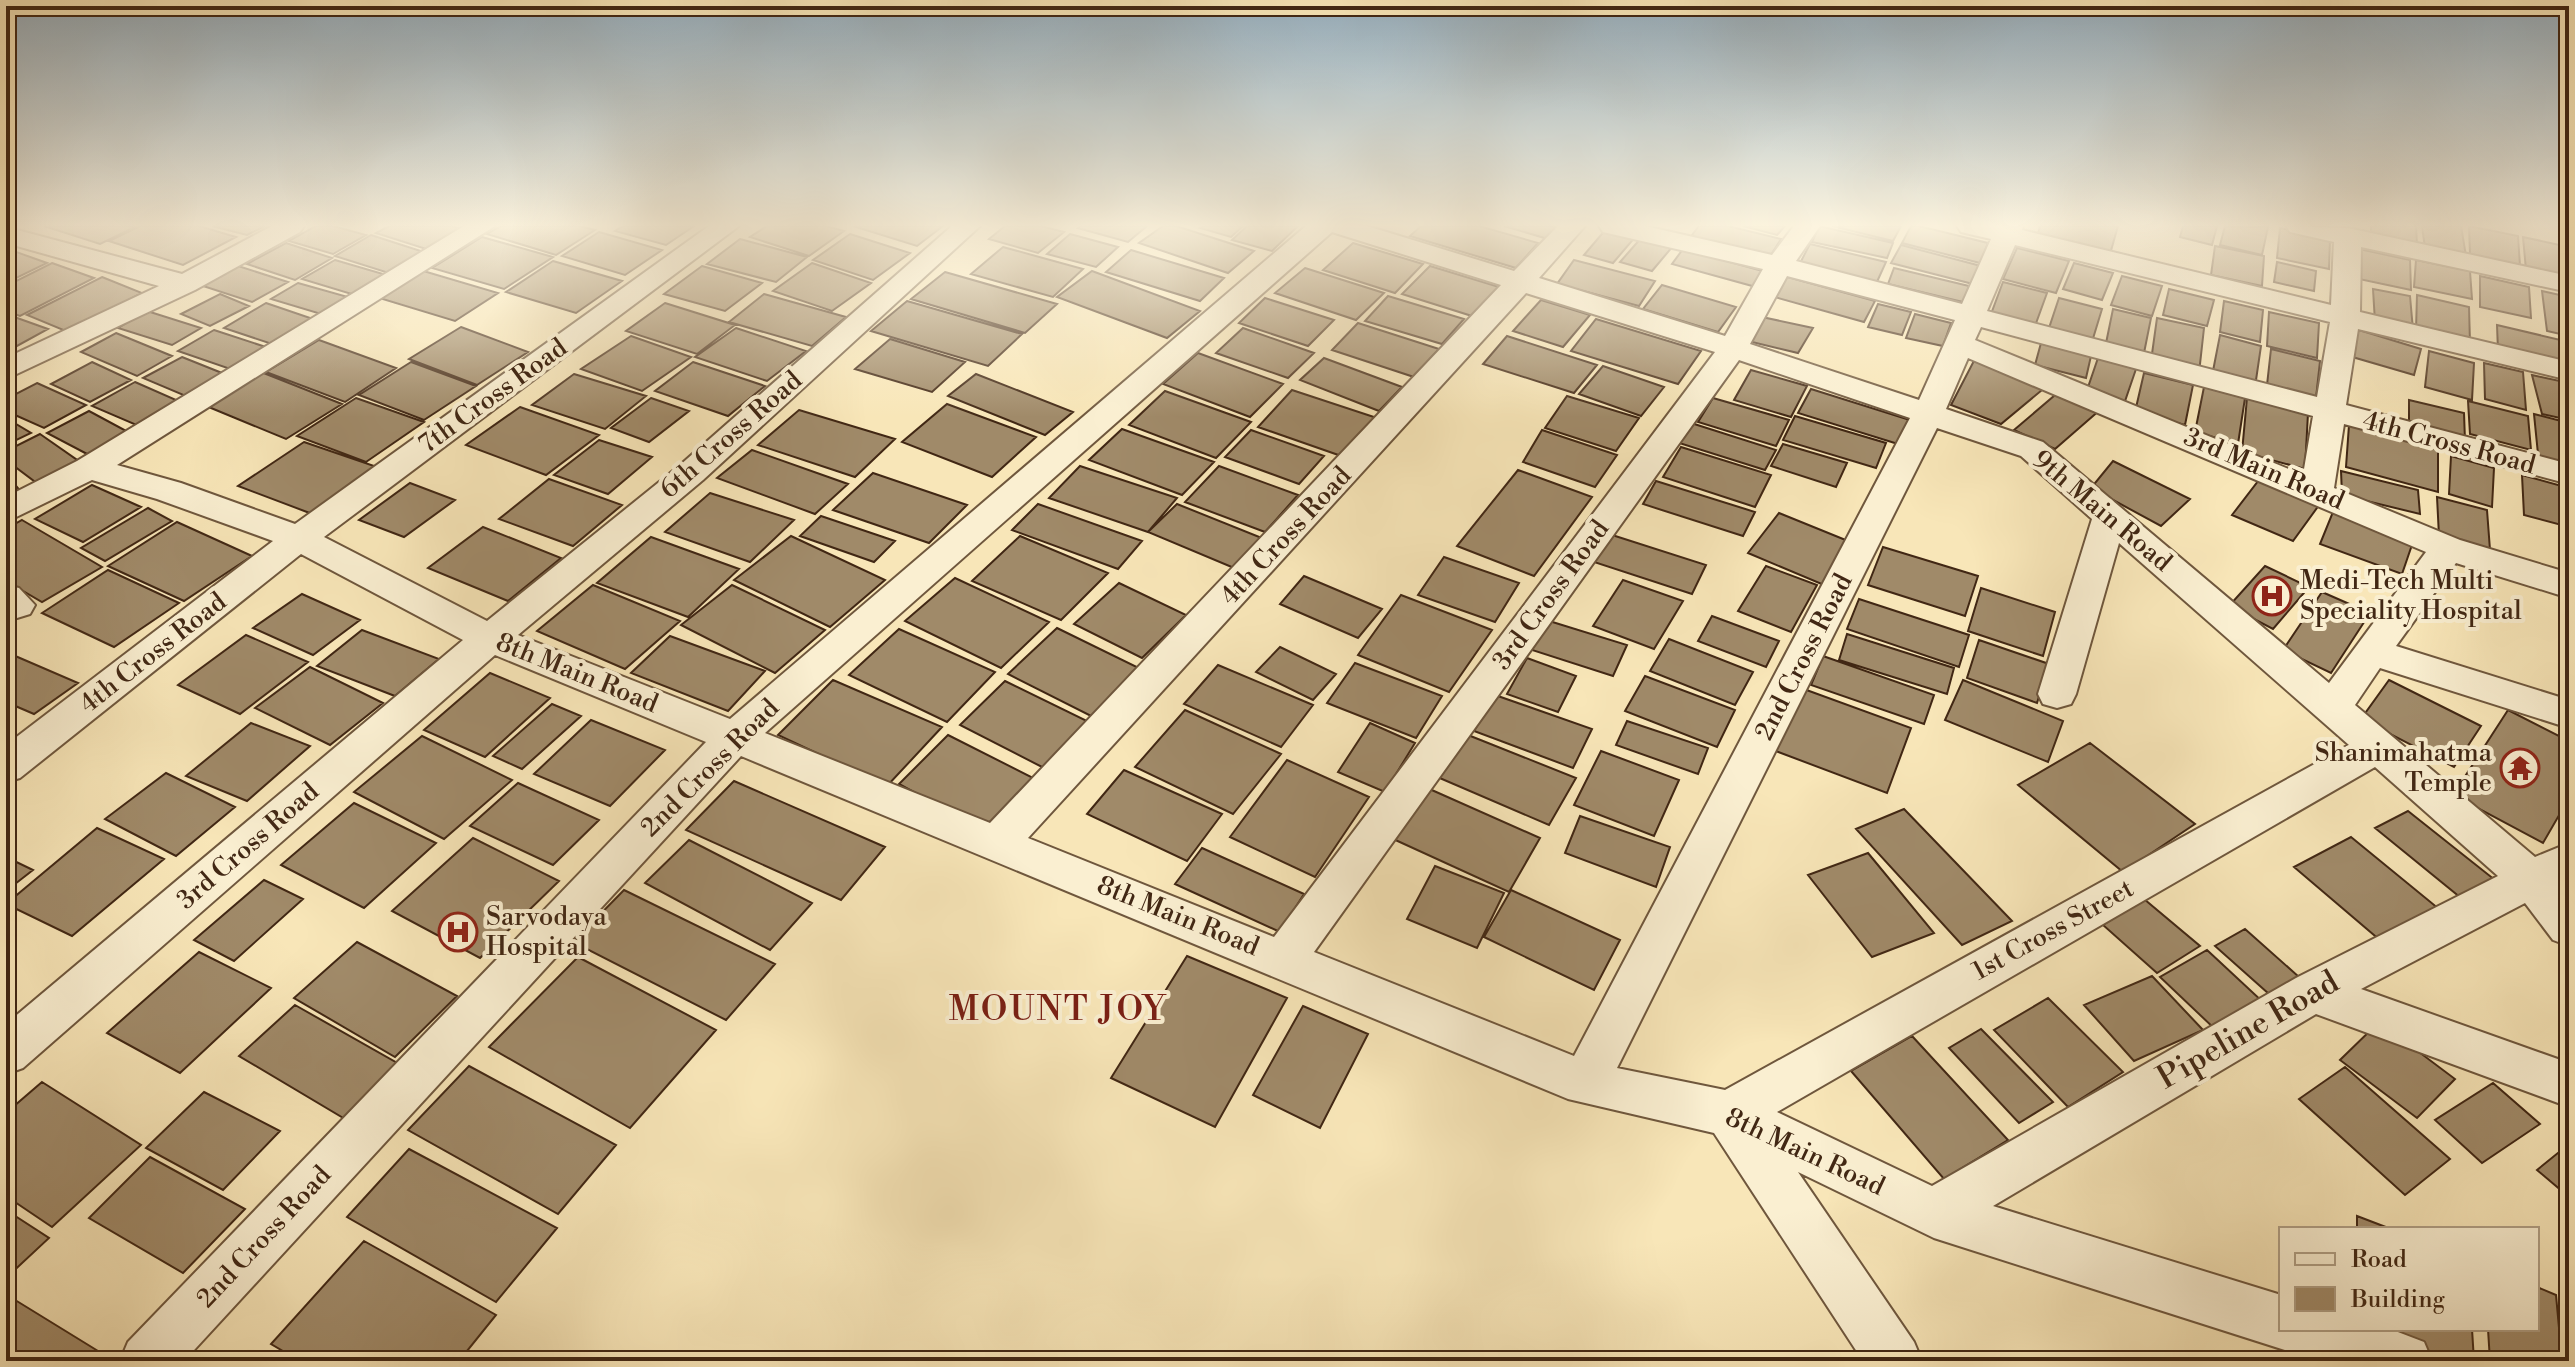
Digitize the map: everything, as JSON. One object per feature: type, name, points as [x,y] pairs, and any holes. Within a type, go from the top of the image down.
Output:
[{"type":"street","points":[[6,370],[173,290]]},
{"type":"street","points":[[6,511],[89,468],[378,290]]},
{"type":"street","name":"7th Cross Road","points":[[299,538],[639,290]]},
{"type":"street","name":"6th Cross Road","points":[[490,638],[691,473],[896,290]]},
{"type":"street","name":"2nd Cross Road","points":[[147,1361],[735,737],[1249,290]]},
{"type":"street","name":"4th Cross Road","points":[[997,844],[1517,290]]},
{"type":"street","name":"9th Main Road","points":[[1545,290],[1733,348],[2032,449],[2378,747],[2549,869],[2569,927]]},
{"type":"street","name":"3rd Cross Road","points":[[1284,958],[1733,348],[1765,290]]},
{"type":"street","points":[[1851,290],[1967,330]]},
{"type":"street","name":"2nd Cross Road","points":[[1585,1083],[1928,415],[1983,290]]},
{"type":"street","points":[[2240,290],[2569,371]]},
{"type":"street","points":[[2317,491],[2345,317],[2346,290]]},
{"type":"street","name":"4th Cross Road","points":[[1967,330],[2330,411],[2569,474]]},
{"type":"street","name":"3rd Main Road","points":[[1967,330],[2448,548],[2569,586]]},
{"type":"street","name":"8th Main Road","points":[[89,468],[169,491],[299,538],[490,638],[1284,958],[1585,1083],[1729,1114],[1934,1213],[2279,1321]]},
{"type":"street","points":[[2057,694],[2110,517]]},
{"type":"street","name":"4th Cross Road","points":[[6,767],[299,538]]},
{"type":"street","points":[[2332,707],[2448,548]]},
{"type":"street","name":"3rd Cross Road","points":[[6,1053],[490,638]]},
{"type":"street","points":[[2372,652],[2569,714]]},
{"type":"street","name":"1st Cross Street","points":[[1729,1114],[2378,747]]},
{"type":"street","name":"Pipeline Road","points":[[1934,1213],[2312,992],[2549,869]]},
{"type":"street","points":[[2312,992],[2569,1085]]},
{"type":"street","points":[[1729,1114],[1895,1361]]},
{"type":"street","points":[[2309,1331],[2405,1361]]},
{"type":"building","points":[[6,290],[71,290],[20,316],[6,311]]},
{"type":"building","points":[[77,290],[134,290],[142,293],[68,332],[27,315]]},
{"type":"building","points":[[215,290],[274,290],[252,302]]},
{"type":"building","points":[[287,290],[322,290],[348,297],[321,314],[271,299]]},
{"type":"building","points":[[338,290],[368,290],[358,296]]},
{"type":"building","points":[[388,290],[487,290],[498,293],[455,321],[376,297]]},
{"type":"building","points":[[509,290],[609,290],[576,313],[506,292]]},
{"type":"building","points":[[670,290],[753,290],[725,311],[664,294]]},
{"type":"building","points":[[775,290],[862,290],[832,311]]},
{"type":"building","points":[[923,290],[1007,290],[1057,304],[1025,333],[911,299]]},
{"type":"building","points":[[1027,290],[1061,290],[1053,297]]},
{"type":"building","points":[[1067,290],[1143,290],[1200,311],[1167,338],[1057,297]]},
{"type":"building","points":[[1164,290],[1212,290],[1200,301]]},
{"type":"building","points":[[1279,290],[1374,290],[1384,293],[1356,320],[1275,293]]},
{"type":"building","points":[[1406,290],[1496,290],[1472,316],[1402,294]]},
{"type":"building","points":[[1579,290],[1649,290],[1639,306]]},
{"type":"building","points":[[1658,290],[1678,290],[1736,307],[1718,332],[1643,309]]},
{"type":"building","points":[[1775,290],[1834,290],[1875,301],[1864,322],[1771,296]]},
{"type":"building","points":[[1912,290],[1968,290],[1963,302]]},
{"type":"building","points":[[2000,290],[2047,293],[2035,326],[1991,314]]},
{"type":"building","points":[[2066,290],[2106,290],[2102,300]]},
{"type":"building","points":[[2117,290],[2161,290],[2152,316],[2111,305]]},
{"type":"building","points":[[2169,290],[2214,300],[2207,326],[2163,315]]},
{"type":"building","points":[[2373,290],[2410,296],[2413,330],[2375,322]]},
{"type":"building","points":[[2428,290],[2471,290],[2472,299]]},
{"type":"building","points":[[2480,290],[2529,290],[2531,318],[2480,307]]},
{"type":"building","points":[[2542,291],[2569,297],[2569,336],[2547,331]]},
{"type":"building","points":[[220,294],[249,306],[210,326],[181,314]]},
{"type":"building","points":[[764,294],[846,317],[812,346],[729,322]]},
{"type":"building","points":[[2417,295],[2469,307],[2470,343],[2416,330]]},
{"type":"building","points":[[1388,296],[1464,319],[1442,344],[1365,321]]},
{"type":"building","points":[[1265,298],[1334,320],[1308,346],[1239,323]]},
{"type":"building","points":[[2059,298],[2102,309],[2091,345],[2047,334]]},
{"type":"building","points":[[1541,300],[1590,315],[1563,347],[1513,331]]},
{"type":"building","points":[[907,301],[1022,334],[988,366],[871,331]]},
{"type":"building","points":[[2224,301],[2263,310],[2260,342],[2220,332]]},
{"type":"building","points":[[266,303],[316,320],[275,345],[224,328]]},
{"type":"building","points":[[665,303],[735,325],[697,354],[626,331]]},
{"type":"building","points":[[1878,304],[1911,312],[1902,335],[1868,327]]},
{"type":"building","points":[[2113,309],[2151,318],[2143,358],[2105,348]]},
{"type":"building","points":[[147,311],[201,328],[172,345],[118,328]]},
{"type":"building","points":[[2269,312],[2319,323],[2317,358],[2267,346]]},
{"type":"building","points":[[6,314],[48,329],[6,352]]},
{"type":"building","points":[[1915,314],[1951,323],[1943,346],[1906,338]]},
{"type":"building","points":[[1762,317],[1813,328],[1798,353],[1748,341]]},
{"type":"building","points":[[2157,318],[2204,328],[2199,373],[2151,361]]},
{"type":"building","points":[[1596,319],[1701,351],[1678,384],[1571,351]]},
{"type":"building","points":[[1358,323],[1439,349],[1414,377],[1332,350]]},
{"type":"building","points":[[2497,325],[2569,342],[2569,369],[2498,351]]},
{"type":"building","points":[[461,327],[528,352],[477,385],[409,359]]},
{"type":"building","points":[[736,328],[806,351],[767,381],[695,357]]},
{"type":"building","points":[[1243,328],[1314,353],[1288,378],[1216,353]]},
{"type":"building","points":[[214,330],[272,349],[236,371],[178,351]]},
{"type":"building","points":[[2359,330],[2421,349],[2414,375],[2349,356]]},
{"type":"building","points":[[116,333],[172,356],[137,376],[81,352]]},
{"type":"building","points":[[2220,335],[2261,346],[2255,387],[2212,376]]},
{"type":"building","points":[[631,336],[691,357],[642,391],[581,369]]},
{"type":"building","points":[[1507,336],[1597,365],[1574,393],[1483,364]]},
{"type":"building","points":[[890,339],[965,362],[932,392],[855,369]]},
{"type":"building","points":[[319,340],[396,368],[345,402],[266,372]]},
{"type":"building","points":[[2041,343],[2091,356],[2086,378],[2035,365]]},
{"type":"building","points":[[2271,349],[2320,361],[2316,398],[2267,385]]},
{"type":"building","points":[[2429,351],[2474,363],[2472,400],[2425,387]]},
{"type":"building","points":[[1198,353],[1283,384],[1250,417],[1163,384]]},
{"type":"building","points":[[1977,355],[2048,385],[2001,424],[1951,405]]},
{"type":"building","points":[[182,357],[227,375],[188,397],[143,378]]},
{"type":"building","points":[[1324,358],[1402,387],[1379,411],[1300,380]]},
{"type":"building","points":[[2098,358],[2136,369],[2124,404],[2086,393]]},
{"type":"building","points":[[92,362],[131,380],[90,402],[51,384]]},
{"type":"building","points":[[411,362],[476,386],[424,420],[359,395]]},
{"type":"building","points":[[693,362],[765,386],[728,416],[655,391]]},
{"type":"building","points":[[2484,363],[2523,372],[2526,410],[2485,399]]},
{"type":"building","points":[[1603,366],[1664,387],[1641,416],[1579,394]]},
{"type":"building","points":[[256,370],[342,404],[286,439],[199,403]]},
{"type":"building","points":[[1751,370],[1807,386],[1791,417],[1734,400]]},
{"type":"building","points":[[2144,373],[2193,385],[2185,425],[2135,412]]},
{"type":"building","points":[[574,374],[646,396],[605,429],[532,405]]},
{"type":"building","points":[[976,374],[1073,412],[1045,435],[948,396]]},
{"type":"building","points":[[2532,375],[2569,383],[2569,420],[2542,414]]},
{"type":"building","points":[[135,382],[183,403],[141,427],[92,406]]},
{"type":"building","points":[[37,383],[86,405],[44,428],[6,411],[6,399]]},
{"type":"building","points":[[2204,387],[2245,398],[2238,444],[2195,432]]},
{"type":"building","points":[[1811,389],[1910,420],[1898,444],[1798,413]]},
{"type":"building","points":[[1292,390],[1380,419],[1347,458],[1258,427]]},
{"type":"building","points":[[2061,390],[2101,409],[2055,449],[2014,430]]},
{"type":"building","points":[[1165,391],[1251,422],[1216,458],[1129,425]]},
{"type":"building","points":[[1567,396],[1639,418],[1616,451],[1545,428]]},
{"type":"building","points":[[356,398],[424,422],[366,462],[297,436]]},
{"type":"building","points":[[651,398],[689,411],[649,442],[611,428]]},
{"type":"building","points":[[1713,398],[1789,420],[1776,446],[1698,422]]},
{"type":"building","points":[[2247,398],[2308,413],[2305,469],[2242,452]]},
{"type":"building","points":[[2409,400],[2464,413],[2465,441],[2409,427]]},
{"type":"building","points":[[2468,401],[2528,416],[2531,450],[2470,434]]},
{"type":"building","points":[[947,404],[1036,437],[992,477],[902,442]]},
{"type":"building","points":[[520,407],[599,435],[546,475],[466,445]]},
{"type":"building","points":[[799,410],[895,439],[855,477],[758,445]]},
{"type":"building","points":[[89,411],[130,433],[89,455],[47,433]]},
{"type":"building","points":[[2534,414],[2569,423],[2569,471],[2539,464]]},
{"type":"building","points":[[1795,416],[1886,443],[1876,468],[1783,440]]},
{"type":"building","points":[[6,418],[31,433],[6,445]]},
{"type":"building","points":[[1688,422],[1776,450],[1765,470],[1676,442]]},
{"type":"building","points":[[2349,425],[2438,448],[2438,492],[2346,467]]},
{"type":"building","points":[[1122,429],[1214,462],[1182,495],[1089,460]]},
{"type":"building","points":[[1251,430],[1324,456],[1299,484],[1225,457]]},
{"type":"building","points":[[1542,430],[1617,455],[1595,487],[1523,462]]},
{"type":"building","points":[[40,434],[80,462],[38,484],[6,460],[6,451]]},
{"type":"building","points":[[599,440],[652,457],[608,494],[554,475]]},
{"type":"building","points":[[304,442],[380,468],[315,515],[238,486]]},
{"type":"building","points":[[1783,444],[1847,463],[1836,487],[1771,466]]},
{"type":"building","points":[[1681,447],[1771,475],[1755,507],[1663,477]]},
{"type":"building","points":[[752,450],[848,484],[815,514],[717,478]]},
{"type":"building","points":[[2451,456],[2494,468],[2492,507],[2449,494]]},
{"type":"building","points":[[2113,461],[2190,499],[2161,526],[2091,488]]},
{"type":"building","points":[[1080,466],[1177,498],[1148,532],[1049,498]]},
{"type":"building","points":[[1219,466],[1298,495],[1265,532],[1185,502]]},
{"type":"building","points":[[1518,470],[1592,497],[1534,576],[1457,546]]},
{"type":"building","points":[[2341,471],[2418,490],[2420,514],[2342,495]]},
{"type":"building","points":[[6,473],[21,492],[6,498]]},
{"type":"building","points":[[873,473],[967,505],[929,543],[833,510]]},
{"type":"building","points":[[2522,475],[2569,488],[2569,527],[2524,515]]},
{"type":"building","points":[[2262,476],[2322,501],[2293,541],[2232,515]]},
{"type":"building","points":[[549,479],[622,505],[573,546],[499,519]]},
{"type":"building","points":[[1656,481],[1755,512],[1743,536],[1643,504]]},
{"type":"building","points":[[410,483],[455,500],[404,537],[359,520]]},
{"type":"building","points":[[92,485],[141,507],[83,542],[35,519]]},
{"type":"building","points":[[710,493],[794,520],[750,562],[665,532]]},
{"type":"building","points":[[2437,497],[2487,510],[2490,550],[2439,536]]},
{"type":"building","points":[[1038,504],[1142,541],[1118,569],[1012,530]]},
{"type":"building","points":[[1177,504],[1274,543],[1246,573],[1148,532]]},
{"type":"building","points":[[2335,507],[2415,536],[2402,574],[2320,544]]},
{"type":"building","points":[[148,508],[172,521],[105,561],[81,548]]},
{"type":"building","points":[[1779,513],[1853,543],[1824,585],[1748,553]]},
{"type":"building","points":[[821,516],[895,541],[874,562],[800,536]]},
{"type":"building","points":[[22,520],[102,567],[42,602],[6,581],[6,529]]},
{"type":"building","points":[[177,522],[252,556],[184,601],[108,566]]},
{"type":"building","points":[[483,527],[561,558],[508,601],[428,568]]},
{"type":"building","points":[[1609,534],[1706,565],[1692,594],[1594,562]]},
{"type":"building","points":[[791,536],[885,580],[830,627],[734,580]]},
{"type":"building","points":[[1020,536],[1108,573],[1061,620],[972,581]]},
{"type":"building","points":[[651,537],[739,569],[688,617],[597,583]]},
{"type":"building","points":[[1883,547],[1978,576],[1965,616],[1868,585]]},
{"type":"building","points":[[1444,557],[1519,583],[1495,622],[1418,595]]},
{"type":"building","points":[[1766,566],[1817,585],[1791,632],[1738,611]]},
{"type":"building","points":[[2265,566],[2309,587],[2273,629],[2229,606]]},
{"type":"building","points":[[108,570],[179,603],[114,647],[42,613]]},
{"type":"building","points":[[1304,576],[1382,609],[1358,638],[1280,604]]},
{"type":"building","points":[[955,578],[1049,622],[1001,668],[905,621]]},
{"type":"building","points":[[1623,580],[1683,601],[1654,649],[1593,626]]},
{"type":"building","points":[[1119,583],[1186,615],[1142,658],[1074,624]]},
{"type":"building","points":[[593,585],[680,621],[625,669],[537,631]]},
{"type":"building","points":[[732,585],[825,630],[775,673],[681,625]]},
{"type":"building","points":[[1981,588],[2055,612],[2043,656],[1968,631]]},
{"type":"building","points":[[2322,592],[2370,613],[2331,673],[2283,650]]},
{"type":"building","points":[[302,594],[360,620],[313,655],[253,628]]},
{"type":"building","points":[[1401,595],[1492,630],[1449,692],[1358,655]]},
{"type":"building","points":[[1859,599],[1969,635],[1959,667],[1847,629]]},
{"type":"building","points":[[1712,616],[1779,641],[1766,667],[1698,641]]},
{"type":"building","points":[[1546,620],[1627,645],[1613,676],[1532,650]]},
{"type":"building","points":[[1057,628],[1149,673],[1101,721],[1008,674]]},
{"type":"building","points":[[899,629],[995,672],[947,722],[849,675]]},
{"type":"building","points":[[362,630],[439,659],[395,696],[317,666]]},
{"type":"building","points":[[1847,634],[1954,668],[1947,694],[1839,660]]},
{"type":"building","points":[[246,635],[308,662],[240,714],[178,685]]},
{"type":"building","points":[[670,636],[765,671],[728,711],[631,673]]},
{"type":"building","points":[[1669,639],[1753,672],[1735,705],[1650,671]]},
{"type":"building","points":[[1979,640],[2049,664],[2037,703],[1967,678]]},
{"type":"building","points":[[1280,647],[1336,674],[1313,700],[1256,672]]},
{"type":"building","points":[[6,652],[78,683],[34,714],[6,702]]},
{"type":"building","points":[[1823,656],[1934,695],[1924,724],[1811,685]]},
{"type":"building","points":[[1527,658],[1576,676],[1558,712],[1507,694]]},
{"type":"building","points":[[1355,663],[1442,696],[1416,738],[1327,703]]},
{"type":"building","points":[[1218,665],[1313,705],[1281,747],[1184,704]]},
{"type":"building","points":[[310,667],[383,703],[330,745],[255,708]]},
{"type":"building","points":[[490,673],[550,698],[485,757],[424,730]]},
{"type":"building","points":[[1645,676],[1735,710],[1717,747],[1625,711]]},
{"type":"building","points":[[833,680],[942,727],[887,786],[778,735]]},
{"type":"building","points":[[1963,680],[2063,721],[2048,762],[1945,720]]},
{"type":"building","points":[[2389,680],[2481,726],[2454,767],[2361,719]]},
{"type":"building","points":[[1005,681],[1089,722],[1044,768],[960,725]]},
{"type":"building","points":[[1801,688],[1911,728],[1887,793],[1773,750]]},
{"type":"building","points":[[1495,695],[1592,729],[1573,768],[1474,731]]},
{"type":"building","points":[[552,704],[581,716],[522,769],[493,756]]},
{"type":"building","points":[[1185,710],[1281,754],[1233,814],[1135,767]]},
{"type":"building","name":"Shanimahatma Temple","points":[[2508,710],[2569,741],[2569,798],[2543,843],[2453,795]]},
{"type":"building","points":[[591,720],[665,750],[610,806],[534,774]]},
{"type":"building","points":[[1627,721],[1708,748],[1698,774],[1616,745]]},
{"type":"building","points":[[251,723],[310,746],[247,801],[186,776]]},
{"type":"building","points":[[1370,723],[1415,743],[1385,792],[1338,772]]},
{"type":"building","points":[[1463,733],[1576,778],[1549,825],[1435,776]]},
{"type":"building","points":[[948,735],[1047,785],[998,838],[899,784]]},
{"type":"building","points":[[422,736],[512,780],[444,839],[354,792]]},
{"type":"building","points":[[2090,743],[2195,824],[2123,872],[2018,785]]},
{"type":"building","points":[[1601,751],[1679,780],[1654,836],[1574,805]]},
{"type":"building","points":[[1287,760],[1369,797],[1315,877],[1230,837]]},
{"type":"building","points":[[1124,770],[1222,814],[1187,861],[1087,814]]},
{"type":"building","points":[[166,773],[235,807],[176,856],[105,819]]},
{"type":"building","points":[[734,781],[885,847],[841,900],[686,830]]},
{"type":"building","points":[[518,783],[599,820],[553,865],[470,826]]},
{"type":"building","points":[[1425,787],[1540,838],[1509,892],[1391,838]]},
{"type":"building","points":[[354,803],[436,843],[364,908],[281,865]]},
{"type":"building","points":[[1904,809],[2012,921],[1962,945],[1856,829]]},
{"type":"building","points":[[2408,811],[2500,884],[2466,902],[2375,828]]},
{"type":"building","points":[[1580,816],[1670,847],[1656,887],[1565,853]]},
{"type":"building","points":[[97,828],[164,859],[72,936],[6,904]]},
{"type":"building","points":[[2351,837],[2439,909],[2381,941],[2294,867]]},
{"type":"building","points":[[473,838],[559,881],[480,958],[392,911]]},
{"type":"building","points":[[689,840],[812,903],[770,950],[645,883]]},
{"type":"building","points":[[1202,848],[1304,894],[1280,932],[1175,884]]},
{"type":"building","points":[[1868,853],[1934,933],[1872,957],[1808,875]]},
{"type":"building","points":[[6,857],[33,870],[6,891]]},
{"type":"building","points":[[1435,866],[1504,893],[1477,948],[1407,919]]},
{"type":"building","points":[[264,880],[303,899],[234,961],[194,940]]},
{"type":"building","points":[[624,890],[775,964],[726,1020],[573,942]]},
{"type":"building","points":[[1511,890],[1620,940],[1594,990],[1484,937]]},
{"type":"building","points":[[2144,899],[2200,946],[2157,973],[2103,925]]},
{"type":"building","points":[[2245,929],[2299,977],[2269,994],[2215,946]]},
{"type":"building","points":[[357,942],[457,996],[395,1057],[294,998]]},
{"type":"building","points":[[2207,950],[2264,1003],[2217,1031],[2160,977]]},
{"type":"building","points":[[199,952],[271,988],[180,1073],[107,1033]]},
{"type":"building","points":[[1187,956],[1287,998],[1215,1127],[1111,1078]]},
{"type":"building","points":[[578,957],[716,1030],[630,1128],[489,1047]]},
{"type":"building","points":[[2152,976],[2203,1030],[2134,1061],[2084,1005]]},
{"type":"building","points":[[2048,998],[2123,1072],[2068,1107],[1994,1030]]},
{"type":"building","points":[[295,1005],[399,1064],[345,1119],[239,1056]]},
{"type":"building","points":[[1303,1006],[1368,1034],[1320,1128],[1253,1095]]},
{"type":"building","points":[[2379,1022],[2455,1079],[2417,1118],[2340,1060]]},
{"type":"building","points":[[1981,1029],[2053,1102],[2019,1123],[1949,1048]]},
{"type":"building","points":[[1912,1036],[2008,1140],[1944,1179],[1851,1071]]},
{"type":"building","points":[[469,1066],[616,1145],[558,1214],[408,1130]]},
{"type":"building","points":[[2345,1067],[2450,1159],[2405,1195],[2299,1099]]},
{"type":"building","points":[[42,1082],[141,1145],[52,1227],[6,1196],[6,1113]]},
{"type":"building","points":[[2493,1083],[2540,1124],[2482,1163],[2435,1120]]},
{"type":"building","points":[[204,1092],[280,1131],[223,1190],[146,1148]]},
{"type":"building","points":[[2569,1144],[2569,1197],[2537,1170]]},
{"type":"building","points":[[409,1149],[557,1228],[496,1302],[347,1217]]},
{"type":"building","points":[[150,1157],[245,1209],[183,1273],[89,1218]]},
{"type":"building","points":[[6,1210],[49,1238],[6,1278]]},
{"type":"building","points":[[2357,1216],[2386,1227],[2357,1227]]},
{"type":"building","points":[[364,1241],[496,1315],[459,1361],[300,1361],[271,1344]]},
{"type":"building","points":[[2539,1288],[2556,1295],[2562,1361],[2490,1361],[2488,1331],[2539,1331]]},
{"type":"building","points":[[7,1295],[111,1359],[6,1361]]},
{"type":"building","points":[[2363,1331],[2472,1331],[2474,1361],[2433,1361]]},
{"type":"place","name":"Medi-Tech Multi Speciality Hospital","points":[[2272,596]]},
{"type":"place","name":"Shanimahatma Temple","points":[[2520,768]]},
{"type":"place","name":"Sarvodaya Hospital","points":[[458,932]]},
{"type":"district","name":"MOUNT JOY","points":[[1058,1010]]}]
